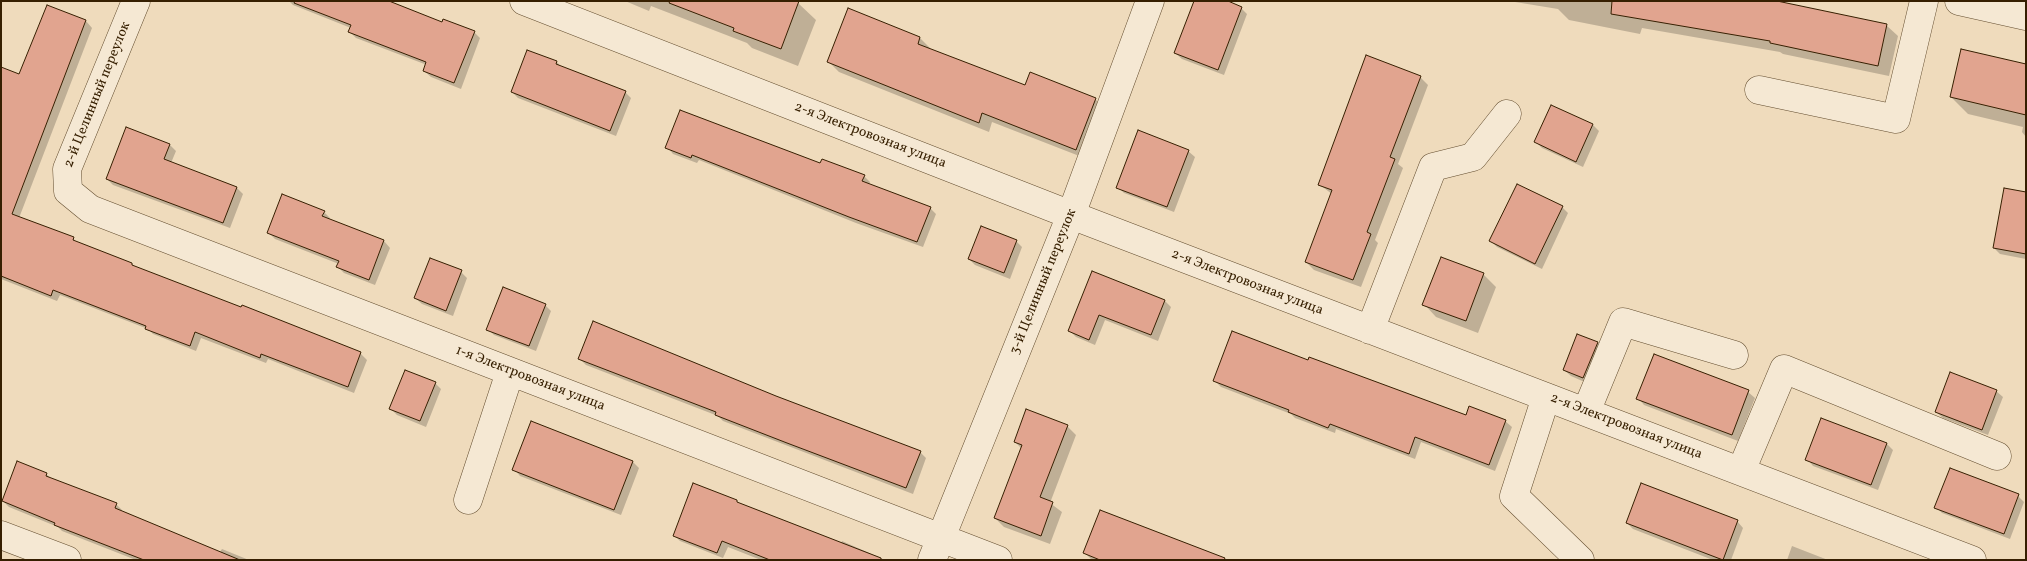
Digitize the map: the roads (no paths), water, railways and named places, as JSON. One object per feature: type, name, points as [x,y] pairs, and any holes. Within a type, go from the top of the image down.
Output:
[{"type":"street","name":"2-й Целинный переулок","points":[[68,191],[67,169],[136,1]]},
{"type":"street","name":"2-я Электровозная улица","points":[[524,1],[1072,215],[1972,560]]},
{"type":"street","name":"3-й Целинный переулок","points":[[936,548],[1072,215],[1150,1]]},
{"type":"street","points":[[1759,90],[1896,119],[1924,1]]},
{"type":"street","points":[[1958,1],[2026,16]]},
{"type":"street","points":[[1370,330],[1434,167],[1473,157],[1507,114]]},
{"type":"street","name":"1-я Электровозная улица","points":[[68,191],[90,209],[510,372],[936,548],[998,560]]},
{"type":"street","points":[[1586,412],[1623,322],[1734,355]]},
{"type":"street","points":[[1741,471],[1784,369],[1997,456]]},
{"type":"street","points":[[468,500],[510,372]]},
{"type":"street","points":[[1546,397],[1514,496],[1580,560]]},
{"type":"street","points":[[1,534],[67,560]]}]
